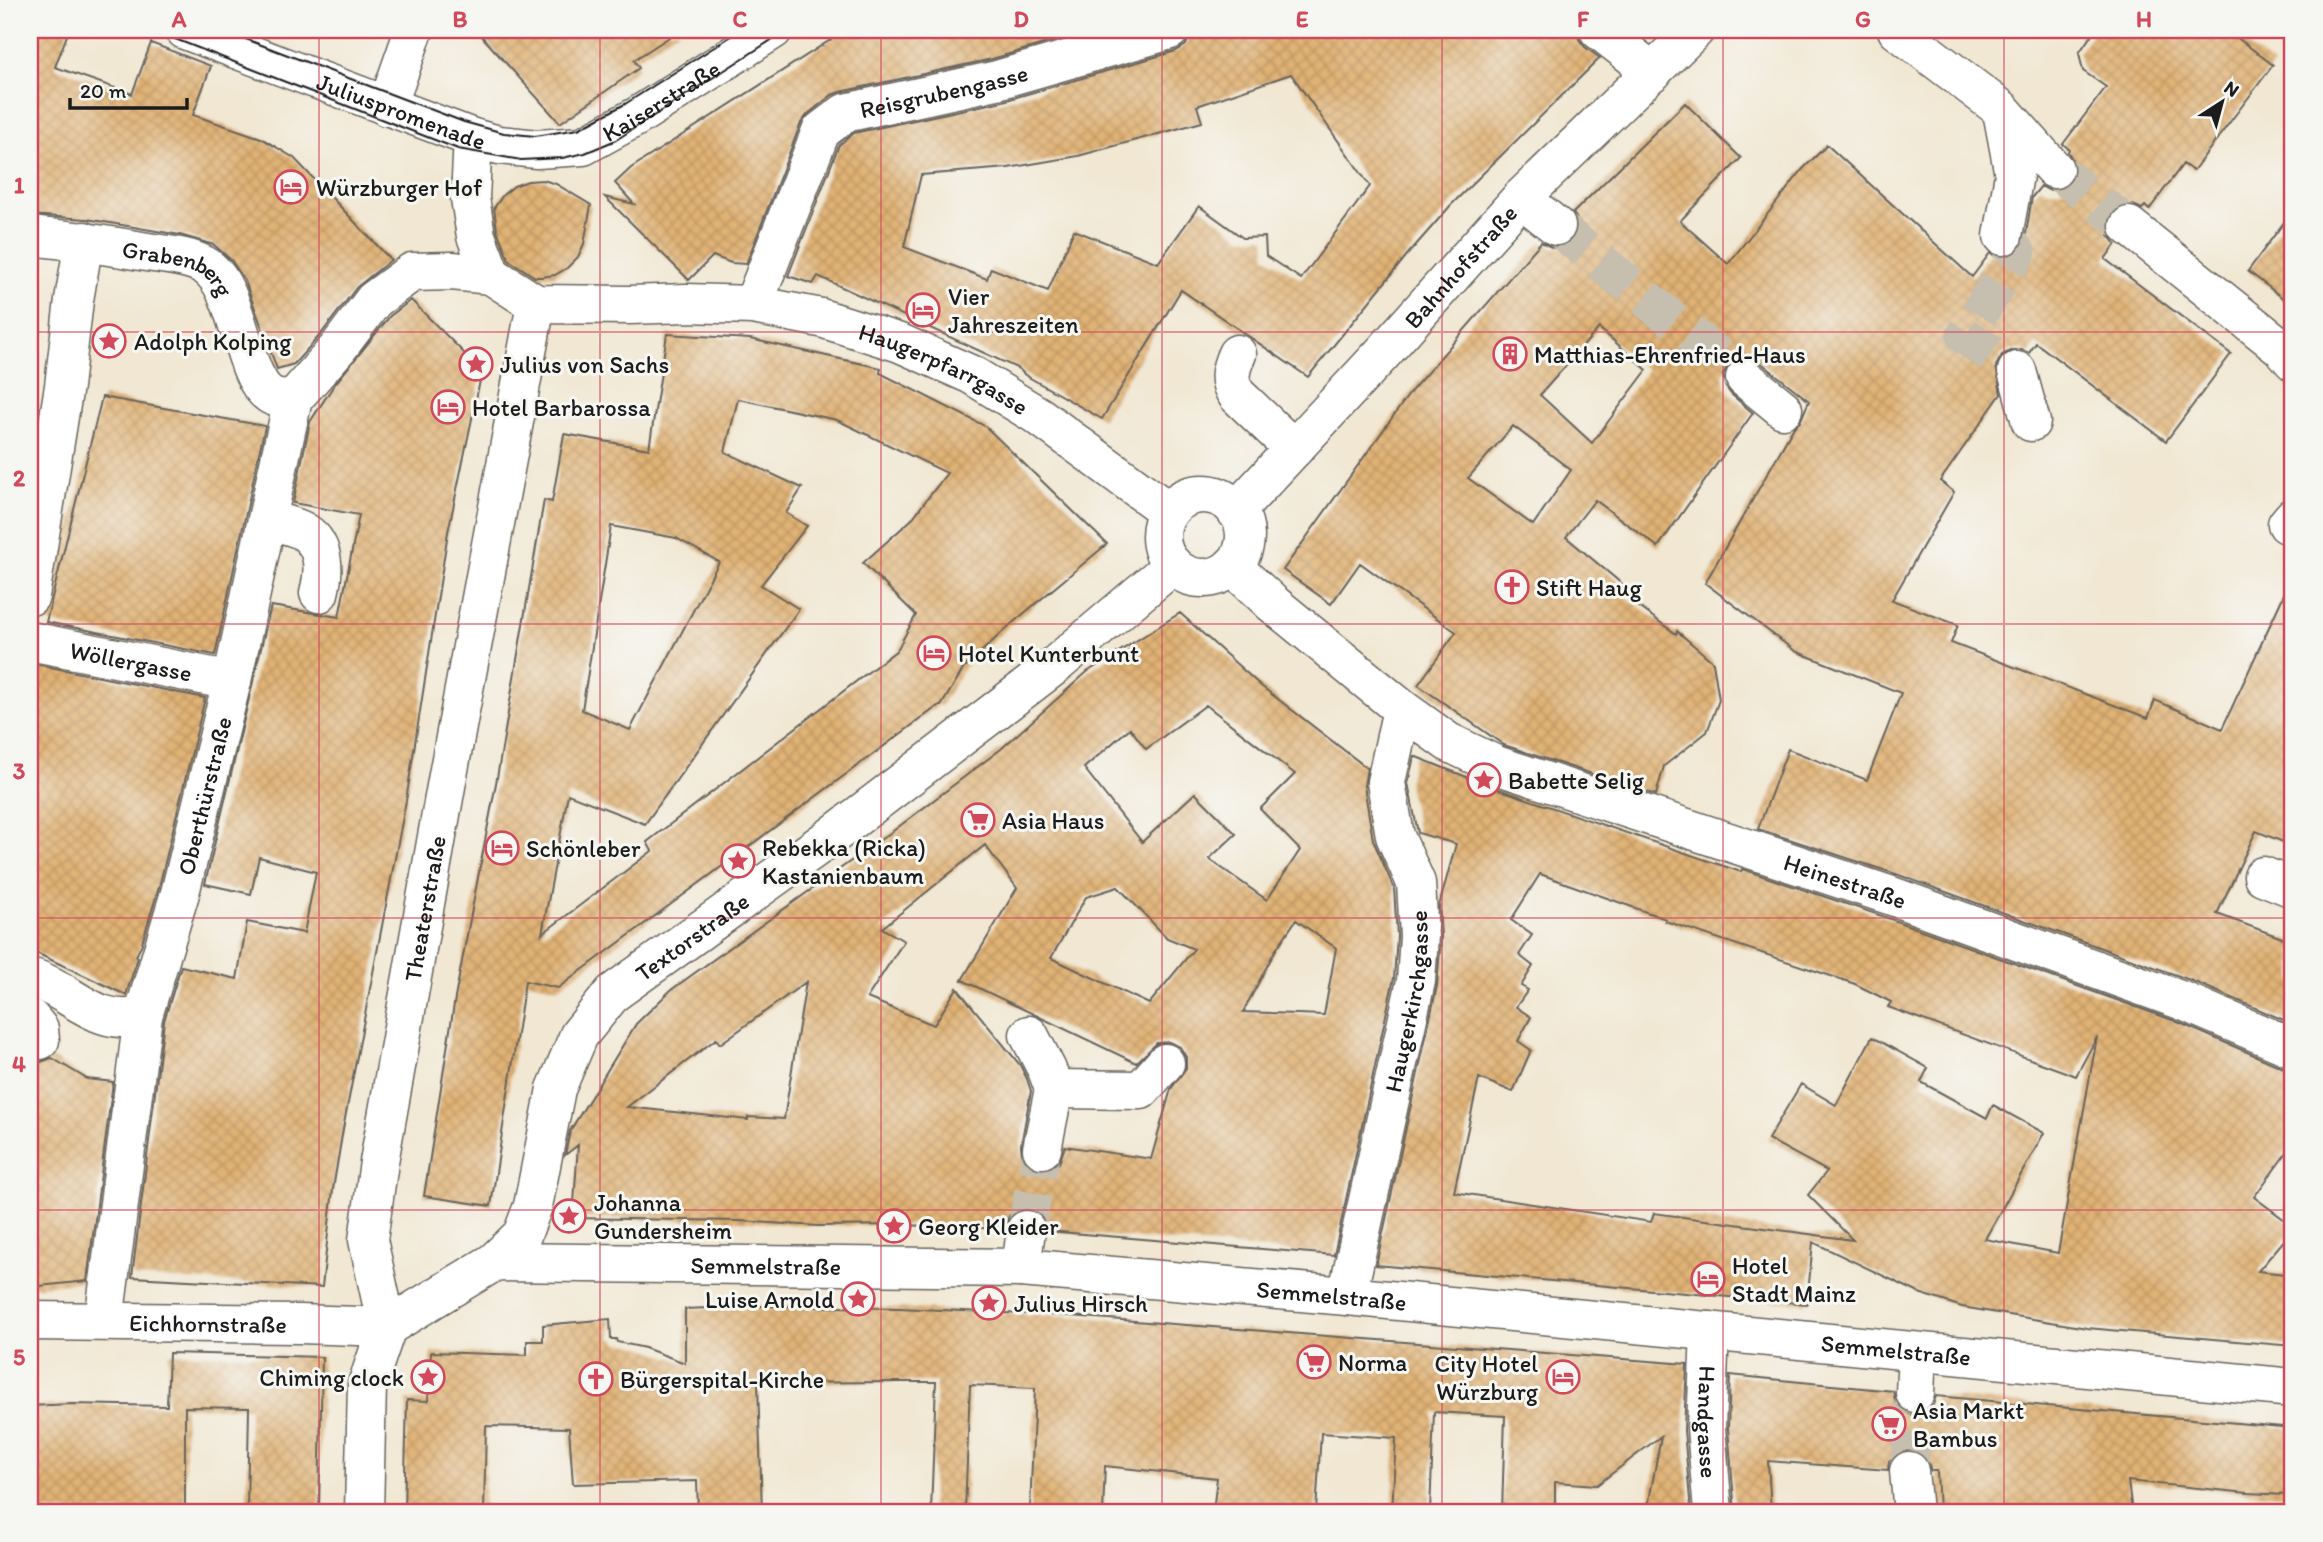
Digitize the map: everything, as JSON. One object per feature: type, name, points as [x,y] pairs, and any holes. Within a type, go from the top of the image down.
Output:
[{"type":"street","name":"Juliuspromenade","points":[[185,30],[473,138],[499,145],[537,149],[583,146]]},
{"type":"street","points":[[387,107],[414,30]]},
{"type":"street","name":"Kaiserstraße","points":[[583,146],[636,117],[773,30]]},
{"type":"street","name":"Reisgrubengasse","points":[[753,305],[821,131],[845,113],[997,80],[1170,30]]},
{"type":"street","points":[[1599,30],[1653,72]]},
{"type":"street","name":"Bahnhofstraße","points":[[1236,511],[1521,198],[1695,30]]},
{"type":"street","points":[[1897,30],[2001,109],[2054,169]]},
{"type":"street","points":[[2001,109],[2014,175],[2003,236]]},
{"type":"street","points":[[473,138],[470,198],[476,236],[491,275]]},
{"type":"street","points":[[1521,198],[1556,226]]},
{"type":"street","points":[[2129,226],[2283,349],[2293,361]]},
{"type":"street","name":"Grabenberg","points":[[30,236],[84,241],[186,258],[206,266],[226,292],[257,380],[272,396],[293,399]]},
{"type":"street","points":[[30,596],[84,241]]},
{"type":"street","points":[[293,399],[338,348],[374,300],[412,272],[452,271],[491,275],[536,304]]},
{"type":"street","name":"Haugerpfarrgasse","points":[[536,304],[753,305],[861,329],[935,357],[972,375],[1040,417],[1168,511]]},
{"type":"street","name":"Theaterstraße","points":[[387,1327],[368,1240],[379,1162],[447,775],[536,304]]},
{"type":"street","points":[[1237,354],[1229,377],[1231,387],[1294,449]]},
{"type":"street","points":[[2017,371],[2031,422]]},
{"type":"street","points":[[1745,378],[1783,409]]},
{"type":"street","name":"Oberthürstraße","points":[[104,1321],[143,1016],[180,893],[232,681],[269,520],[293,399]]},
{"type":"street","points":[[1189,496],[1215,496],[1236,511],[1242,522],[1244,545],[1232,566],[1209,577],[1196,577],[1183,573],[1172,565],[1161,539],[1162,524],[1168,511],[1178,502],[1189,496]]},
{"type":"street","points":[[269,520],[302,530],[316,544],[324,562],[319,593]]},
{"type":"street","name":"Textorstraße","points":[[494,1262],[522,1235],[533,1206],[556,1089],[579,1035],[613,993],[830,838],[1052,667],[1172,565]]},
{"type":"street","points":[[1232,566],[1272,603],[1402,709]]},
{"type":"street","name":"Wöllergasse","points":[[30,640],[232,681]]},
{"type":"street","name":"Heinestraße","points":[[1402,709],[1448,742],[1496,765],[1889,895],[2291,1041]]},
{"type":"street","name":"Haugerkirchgasse","points":[[1347,1296],[1416,981],[1419,936],[1416,883],[1395,836],[1386,782],[1402,709]]},
{"type":"street","points":[[30,976],[103,1016],[119,1019],[143,1016]]},
{"type":"street","points":[[1029,1035],[1047,1069],[1054,1090],[1042,1149]]},
{"type":"street","points":[[1054,1090],[1141,1090],[1165,1063]]},
{"type":"street","points":[[1021,1268],[1026,1230]]},
{"type":"street","points":[[364,1512],[367,1385],[387,1327],[494,1262]]},
{"type":"street","name":"Semmelstraße","points":[[494,1262],[1021,1268],[1347,1296],[2293,1388]]},
{"type":"street","name":"Eichhornstraße","points":[[30,1321],[387,1327]]},
{"type":"street","name":"Handgasse","points":[[1710,1331],[1706,1428],[1713,1512]]},
{"type":"street","points":[[1915,1393],[1917,1352]]},
{"type":"street","points":[[1909,1471],[1913,1512]]},
{"type":"building","points":[[30,30],[69,30],[55,67],[132,94],[151,43],[211,66],[193,115],[261,138],[294,158],[391,260],[357,287],[294,364],[277,369],[245,281],[231,260],[214,245],[180,235],[87,219],[30,215]]},
{"type":"building","points":[[476,30],[680,30],[634,60],[639,68],[560,123]]},
{"type":"building","points":[[846,30],[1092,30],[992,59],[832,95],[801,123],[746,264],[731,263],[713,256],[689,280],[605,197],[634,204],[615,183],[631,168]]},
{"type":"building","points":[[1191,30],[1578,30],[1579,39],[1585,47],[1600,58],[1451,205],[1308,377],[1181,290],[1102,419],[1019,369],[818,276],[813,284],[788,276],[839,145],[854,133],[1003,101],[1176,51],[1186,45]],"holes":[[[1291,74],[1370,186],[1301,279],[1266,256],[1265,237],[1243,238],[1199,206],[1158,263],[1074,230],[1048,291],[991,268],[987,279],[904,247],[921,175],[1008,168],[1078,156],[1202,122],[1197,106]]]},
{"type":"building","points":[[2095,30],[2227,30],[2273,65],[2193,171],[2183,164],[2149,210],[2145,206],[2142,209],[2133,205],[2122,205],[2112,213],[2107,223],[2109,235],[2116,244],[2105,259],[2231,354],[2166,441],[2036,343],[2029,353],[2012,350],[2002,355],[1996,366],[2001,394],[1940,481],[1954,492],[1892,600],[1958,625],[1951,643],[2148,718],[2155,700],[2222,729],[2293,575],[2293,846],[2256,831],[2217,914],[2293,942],[2293,1024],[2190,980],[1896,874],[1758,829],[1788,749],[1867,780],[1901,693],[1795,651],[1705,583],[1794,427],[1800,422],[1809,401],[1759,361],[1738,357],[1729,364],[1723,375],[1725,386],[1731,394],[1753,413],[1658,547],[1595,500],[1566,537],[1628,589],[1623,595],[1676,634],[1677,631],[1713,662],[1719,700],[1707,732],[1664,766],[1656,795],[1504,745],[1418,685],[1456,632],[1360,563],[1331,604],[1283,570],[1412,390],[1541,242],[1553,248],[1565,246],[1573,240],[1578,229],[1573,213],[1685,103],[1741,158],[1680,221],[1728,264],[1803,169],[1827,145],[1972,277],[1990,253],[2000,258],[2010,257],[2020,250],[2025,240],[2032,197],[2041,186],[2048,190],[2059,190],[2069,185],[2074,177],[2075,164],[2069,149],[2063,144],[2106,87],[2083,71],[2079,53]],"holes":[[[1599,328],[1647,370],[1592,443],[1540,395]],[[1513,426],[1571,470],[1533,525],[1468,478]]]},
{"type":"building","points":[[543,180],[556,184],[591,205],[584,244],[578,257],[555,275],[535,277],[509,260],[497,230],[494,208],[514,186]]},
{"type":"building","points":[[2293,210],[2293,306],[2248,271]]},
{"type":"building","points":[[411,300],[475,364],[481,376],[448,532],[406,801],[343,1129],[322,1287],[132,1277],[164,1021],[181,966],[237,979],[247,922],[304,933],[316,872],[259,857],[251,894],[205,884],[271,606],[339,617],[359,515],[293,503],[310,422],[334,385],[390,316]]},
{"type":"building","points":[[667,334],[750,339],[881,368],[880,373],[985,426],[1107,544],[1010,625],[964,668],[941,706],[558,988],[525,981],[491,1206],[424,1196],[455,998],[497,778],[544,500],[552,502],[564,434],[649,449]],"holes":[[[738,399],[837,420],[947,473],[911,520],[863,563],[916,615],[897,650],[647,842],[652,851],[542,934],[568,794],[645,824],[799,609],[761,585],[807,526],[786,513],[802,488],[725,452]],[[611,526],[676,538],[719,562],[630,730],[582,710]]]},
{"type":"building","points":[[102,397],[265,426],[215,655],[46,622]]},
{"type":"building","points":[[1180,613],[1261,686],[1367,768],[1364,786],[1373,840],[1394,888],[1397,936],[1394,978],[1334,1255],[1048,1231],[1046,1221],[1040,1213],[1028,1208],[1017,1210],[1009,1216],[1004,1229],[573,1218],[578,1145],[565,1155],[570,1131],[636,1024],[671,990],[897,828],[1001,749],[1087,672]],"holes":[[[1206,705],[1295,774],[1260,809],[1300,850],[1267,900],[1209,859],[1236,834],[1195,793],[1142,842],[1084,768],[1130,728],[1146,749]],[[985,845],[1017,888],[962,980],[1136,1063],[1157,1043],[1170,1042],[1180,1047],[1186,1057],[1186,1068],[1171,1089],[1151,1159],[1065,1146],[1059,1163],[1050,1169],[1038,1170],[1028,1166],[1022,1157],[1021,1145],[1031,1091],[1027,1079],[1020,1065],[957,988],[934,1025],[867,998],[904,941],[882,928]],[[1118,887],[1167,938],[1194,949],[1149,1004],[1051,958],[1086,897]],[[1296,920],[1336,948],[1324,1015],[1243,1012],[1275,951]],[[806,982],[784,1119],[748,1117],[748,1120],[627,1107],[716,1039],[720,1044]]]},
{"type":"building","points":[[35,664],[205,698],[159,887],[126,995],[30,950],[30,691]]},
{"type":"building","points":[[1414,756],[1489,786],[1741,872],[1742,869],[1882,916],[2175,1021],[2284,1068],[2293,1069],[2293,1144],[2254,1197],[2293,1226],[2293,1230],[2258,1271],[2293,1275],[2293,1346],[2087,1328],[1962,1307],[1919,1293],[1813,1242],[1807,1304],[1376,1265],[1437,986],[1441,937],[1439,906],[1456,844],[1418,833],[1408,783]],"holes":[[[1540,874],[1666,919],[1665,921],[1855,984],[1891,1002],[1888,1007],[2076,1076],[2097,1037],[2058,1253],[1985,1239],[2044,1133],[1993,1105],[1987,1118],[1921,1082],[1928,1068],[1872,1037],[1836,1105],[1801,1084],[1768,1139],[1827,1171],[1808,1195],[1853,1240],[1654,1213],[1651,1222],[1454,1192],[1479,1078],[1513,1092],[1531,1050],[1518,1041],[1531,1017],[1516,1007],[1528,990],[1521,986],[1533,966],[1519,955],[1532,935],[1511,920]]]},
{"type":"building","points":[[52,1058],[87,1079],[113,1082],[87,1281],[30,1287],[30,1059],[41,1062]]},
{"type":"building","points":[[757,1306],[899,1308],[1070,1316],[1687,1364],[1684,1430],[1691,1512],[1647,1512],[1661,1436],[1597,1485],[1555,1482],[1555,1512],[1502,1512],[1505,1416],[1434,1412],[1430,1512],[1392,1512],[1396,1438],[1321,1433],[1316,1512],[1213,1512],[1217,1478],[1105,1466],[1103,1512],[1030,1512],[1035,1388],[970,1385],[965,1512],[931,1512],[936,1382],[896,1382],[758,1383],[762,1512],[698,1512],[697,1481],[573,1484],[569,1428],[486,1426],[484,1512],[404,1512],[407,1400],[428,1401],[431,1352],[527,1355],[527,1341],[543,1341],[543,1325],[610,1319],[611,1339],[685,1363],[685,1309]]},
{"type":"building","points":[[169,1353],[322,1357],[319,1512],[247,1512],[249,1408],[185,1407],[185,1512],[30,1512],[30,1406],[167,1406]]},
{"type":"building","points":[[1730,1375],[1893,1391],[1896,1404],[1904,1412],[1913,1415],[1926,1412],[1933,1405],[1936,1396],[2293,1428],[2293,1492],[2286,1491],[2286,1495],[2248,1493],[2128,1481],[2132,1512],[1939,1512],[1937,1471],[1931,1471],[1927,1459],[1919,1451],[1908,1449],[1896,1454],[1889,1461],[1888,1470],[1768,1461],[1771,1512],[1735,1512],[1728,1428]]},
{"type":"tunnel","points":[[2054,169],[2129,226]]},
{"type":"tunnel","points":[[1556,226],[1745,378]]},
{"type":"tunnel","points":[[2003,236],[2017,253],[1965,336],[2017,371]]},
{"type":"tunnel","points":[[1026,1230],[1042,1149]]},
{"type":"tunnel","points":[[1909,1471],[1915,1393]]},
{"type":"tram line","points":[[152,30],[458,149],[521,160],[562,158],[585,153],[616,140],[787,30]]},
{"type":"tram line","points":[[222,30],[464,122],[504,133],[535,136],[578,129],[625,104],[741,30]]},
{"type":"place","name":"Würzburger Hof","points":[[291,187]]},
{"type":"place","name":"Vier Jahreszeiten","points":[[923,310]]},
{"type":"place","name":"Adolph Kolping","points":[[109,341]]},
{"type":"place","name":"Matthias-Ehrenfried-Haus","points":[[1510,354]]},
{"type":"place","name":"Julius von Sachs","points":[[476,364]]},
{"type":"place","name":"Hotel Barbarossa","points":[[448,407]]},
{"type":"place","name":"Stift Haug","points":[[1512,587]]},
{"type":"place","name":"Hotel Kunterbunt","points":[[934,653]]},
{"type":"place","name":"Babette Selig","points":[[1484,780]]},
{"type":"place","name":"Asia Haus","points":[[978,820]]},
{"type":"place","name":"Schönleber","points":[[502,848]]},
{"type":"place","name":"Rebekka (Ricka) Kastanienbaum","points":[[738,861]]},
{"type":"place","name":"Johanna Gundersheim","points":[[569,1216]]},
{"type":"place","name":"Georg Kleider","points":[[894,1226]]},
{"type":"place","name":"Hotel Stadt Mainz","points":[[1708,1279]]},
{"type":"place","name":"Luise Arnold","points":[[858,1299]]},
{"type":"place","name":"Julius Hirsch","points":[[989,1303]]},
{"type":"place","name":"Norma","points":[[1314,1362]]},
{"type":"place","name":"Chiming clock","points":[[428,1377]]},
{"type":"place","name":"City Hotel Würzburg","points":[[1563,1377]]},
{"type":"place","name":"Bürgerspital-Kirche","points":[[596,1379]]},
{"type":"place","name":"Asia Markt Bambus","points":[[1889,1424]]}]
